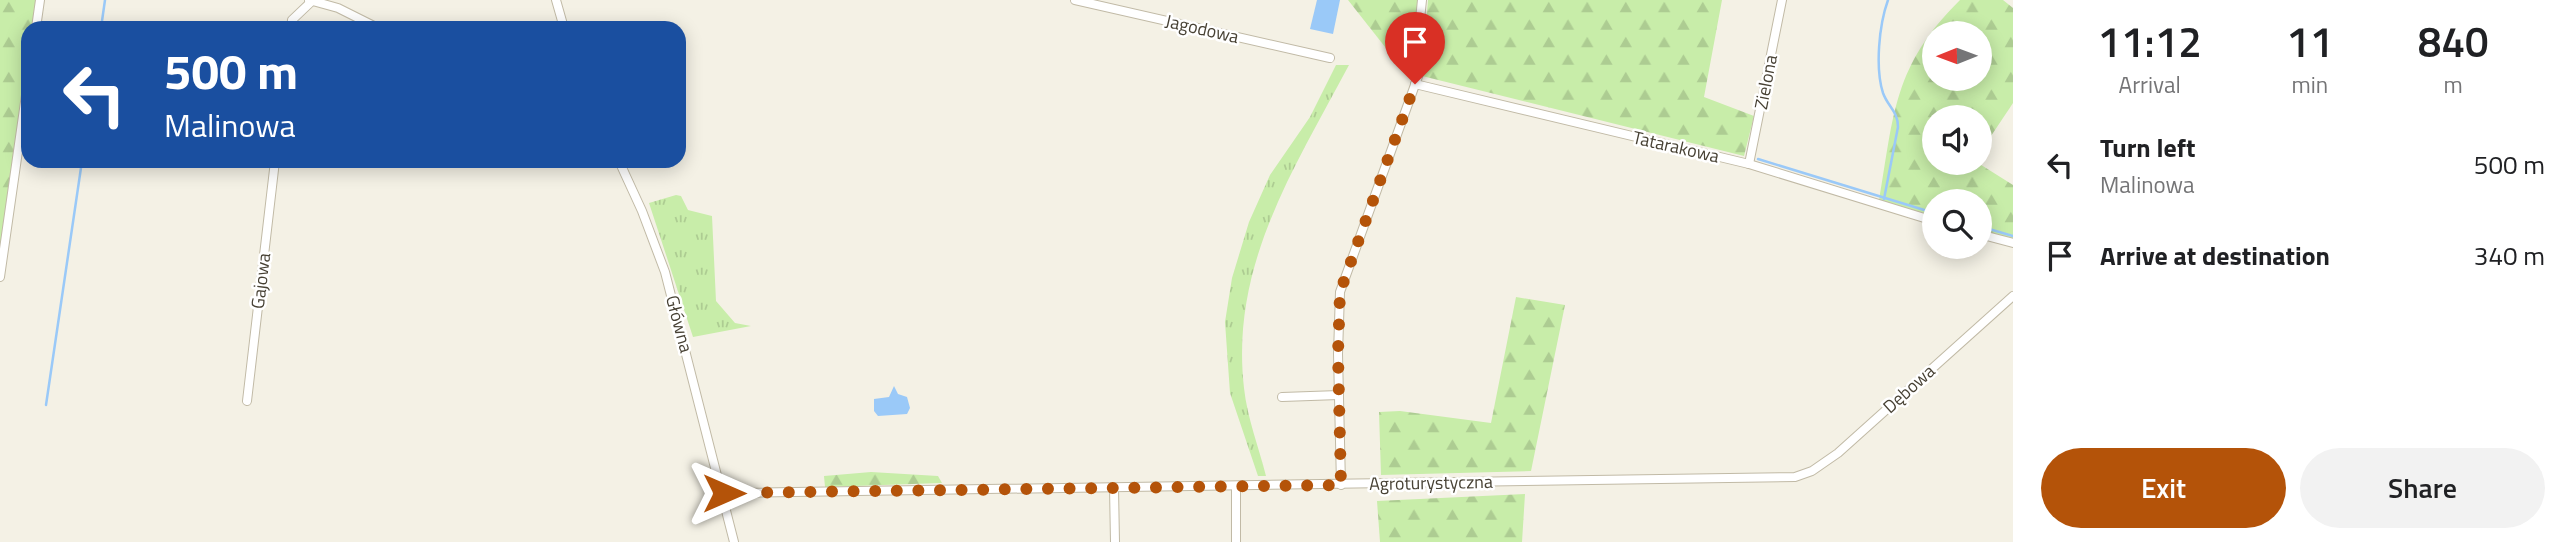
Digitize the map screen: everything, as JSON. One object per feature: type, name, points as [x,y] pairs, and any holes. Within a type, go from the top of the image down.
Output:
[{"type":"street","points":[[37,21],[40,0]]},
{"type":"street","points":[[292,21],[311,0],[338,8],[364,21]]},
{"type":"street","points":[[556,0],[562,21]]},
{"type":"street","name":"Jagodowa","points":[[1075,0],[1330,58]]},
{"type":"street","points":[[1341,485],[1338,317],[1342,282],[1420,71],[1419,29],[1422,0]]},
{"type":"street","name":"Zielona","points":[[1749,164],[1782,0]]},
{"type":"street","name":"Tatarakowa","points":[[1415,84],[1749,164],[1922,218]]},
{"type":"street","points":[[0,277],[21,130]]},
{"type":"street","name":"Gajowa","points":[[247,401],[274,168]]},
{"type":"street","name":"Główna","points":[[622,168],[642,211],[664,272],[724,493],[734,542]]},
{"type":"street","points":[[1992,237],[2013,243]]},
{"type":"street","name":"Dębowa","points":[[1802,476],[1838,453],[2013,296]]},
{"type":"street","points":[[1282,397],[1339,396]]},
{"type":"street","name":"Agroturystyczna","points":[[724,493],[1775,479],[1802,476]]},
{"type":"street","points":[[1236,486],[1236,542]]},
{"type":"street","points":[[1115,488],[1115,542]]},
{"type":"green space","points":[[0,0],[36,0],[33,21],[21,21],[21,103],[0,248]]},
{"type":"green space","points":[[1348,0],[1418,0],[1410,73],[1404,71]]},
{"type":"green space","points":[[1428,0],[1722,0],[1704,97],[1754,116],[1744,156],[1422,76]]},
{"type":"green space","points":[[1960,0],[2003,0],[2013,8],[2013,103],[1992,134],[1992,105],[1922,105],[1922,175],[1992,175],[1992,172],[2013,185],[2013,240],[1992,234],[1992,189],[1922,189],[1922,215],[1879,201],[1900,93],[1921,47],[1922,91],[1992,91],[1992,21],[1941,21]]},
{"type":"green space","points":[[1336,65],[1349,65],[1307,142],[1271,219],[1247,300],[1242,343],[1244,388],[1250,421],[1266,476],[1258,476],[1230,393],[1225,322],[1232,278],[1249,222],[1270,175],[1310,117]]},
{"type":"green space","points":[[681,196],[688,210],[712,216],[716,301],[735,323],[751,326],[693,337],[649,203]]},
{"type":"green space","points":[[1516,297],[1565,305],[1531,471],[1381,475],[1379,412],[1400,411],[1491,423]]},
{"type":"green space","points":[[871,472],[938,476],[942,483],[825,487],[824,476]]},
{"type":"green space","points":[[1525,494],[1522,542],[1380,542],[1377,501]]},
{"type":"water","points":[[1317,0],[1340,0],[1333,34],[1310,29]]},
{"type":"water","points":[[894,386],[898,394],[907,397],[910,408],[907,414],[878,416],[874,411],[874,399],[889,397]]},
{"type":"waterway","points":[[102,21],[105,0]]},
{"type":"waterway","points":[[1884,199],[1898,127],[1896,117],[1883,93],[1879,71],[1880,34],[1888,0]]},
{"type":"waterway","points":[[1758,159],[1922,209]]},
{"type":"waterway","points":[[46,405],[81,168]]},
{"type":"waterway","points":[[1992,230],[2013,236]]},
{"type":"route","points":[[724,493],[1341,485],[1338,354],[1340,292],[1346,268],[1415,84]]}]
